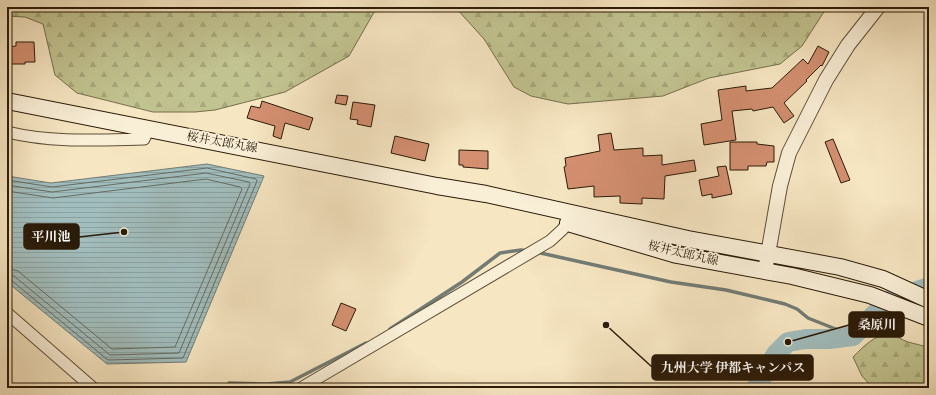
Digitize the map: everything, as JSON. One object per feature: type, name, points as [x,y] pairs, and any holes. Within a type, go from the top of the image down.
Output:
[{"type":"main road","name":"桜井太郎丸線","points":[[7,102],[148,130],[279,153],[437,186],[486,194],[571,218],[677,255],[765,271],[870,295],[924,315]]},
{"type":"main road","name":"桜井太郎丸線","points":[[571,218],[840,267],[882,279],[929,300]]},
{"type":"street","points":[[765,271],[780,186],[789,153],[826,80],[848,45],[878,7]]},
{"type":"street","points":[[7,132],[23,136],[74,141],[144,139],[148,130]]},
{"type":"street","points":[[301,388],[550,241],[571,218]]},
{"type":"street","points":[[7,313],[93,388]]},
{"type":"green space","points":[[7,7],[377,7],[349,56],[285,92],[215,110],[195,112],[153,112],[77,93],[55,75],[43,24],[25,17],[7,16]]},
{"type":"green space","points":[[455,7],[827,7],[802,46],[780,64],[709,78],[663,96],[568,104],[531,96],[514,87],[484,39]]},
{"type":"green space","points":[[890,334],[908,342],[929,348],[929,388],[873,388],[862,376],[853,357],[865,345],[874,339],[879,336]]},
{"type":"water","points":[[207,164],[264,176],[186,362],[107,364],[7,282],[7,176],[51,183]]},
{"type":"building","points":[[16,42],[34,42],[35,62],[25,62],[25,64],[7,64],[7,47],[16,46]]},
{"type":"building","points":[[818,46],[829,52],[822,66],[821,65],[784,103],[794,116],[784,123],[773,107],[753,111],[752,109],[732,111],[736,140],[704,145],[701,124],[722,120],[718,90],[746,86],[746,91],[772,88],[803,59],[808,64]]},
{"type":"building","points":[[337,95],[348,96],[346,105],[335,103]]},
{"type":"building","points":[[262,101],[313,118],[309,130],[285,123],[281,139],[273,136],[275,126],[247,118],[251,106],[260,108]]},
{"type":"building","points":[[353,102],[375,105],[371,127],[357,124],[358,120],[350,119]]},
{"type":"building","points":[[611,133],[614,150],[643,148],[643,156],[662,155],[662,165],[694,160],[696,171],[665,176],[664,199],[642,198],[642,204],[620,203],[620,196],[594,197],[594,186],[568,189],[564,167],[566,166],[565,158],[600,151],[598,135]]},
{"type":"building","points":[[395,136],[429,144],[425,161],[391,153]]},
{"type":"building","points":[[833,139],[850,180],[841,183],[825,142]]},
{"type":"building","points":[[730,142],[757,142],[757,144],[774,146],[774,162],[767,162],[766,166],[748,166],[748,170],[730,170]]},
{"type":"building","points":[[459,150],[488,151],[488,169],[463,167],[463,165],[459,165]]},
{"type":"building","points":[[726,166],[732,194],[712,198],[712,194],[702,196],[699,180],[719,176],[717,167]]},
{"type":"building","points":[[341,303],[356,309],[346,331],[332,325]]},
{"type":"waterway","points":[[390,329],[462,282],[500,253],[521,250],[528,251]]},
{"type":"waterway","points":[[536,252],[671,282],[726,290],[785,304],[797,309],[808,318],[853,336]]},
{"type":"waterway","points":[[756,388],[776,354],[788,342],[806,339],[829,339],[853,336],[888,301],[929,287]]},
{"type":"waterway","points":[[229,383],[267,384],[290,382],[366,343]]},
{"type":"place","name":"平川池","points":[[124,232]]},
{"type":"place","name":"九州大学 伊都キャンパス","points":[[606,325]]},
{"type":"place","name":"桑原川","points":[[788,342]]}]
